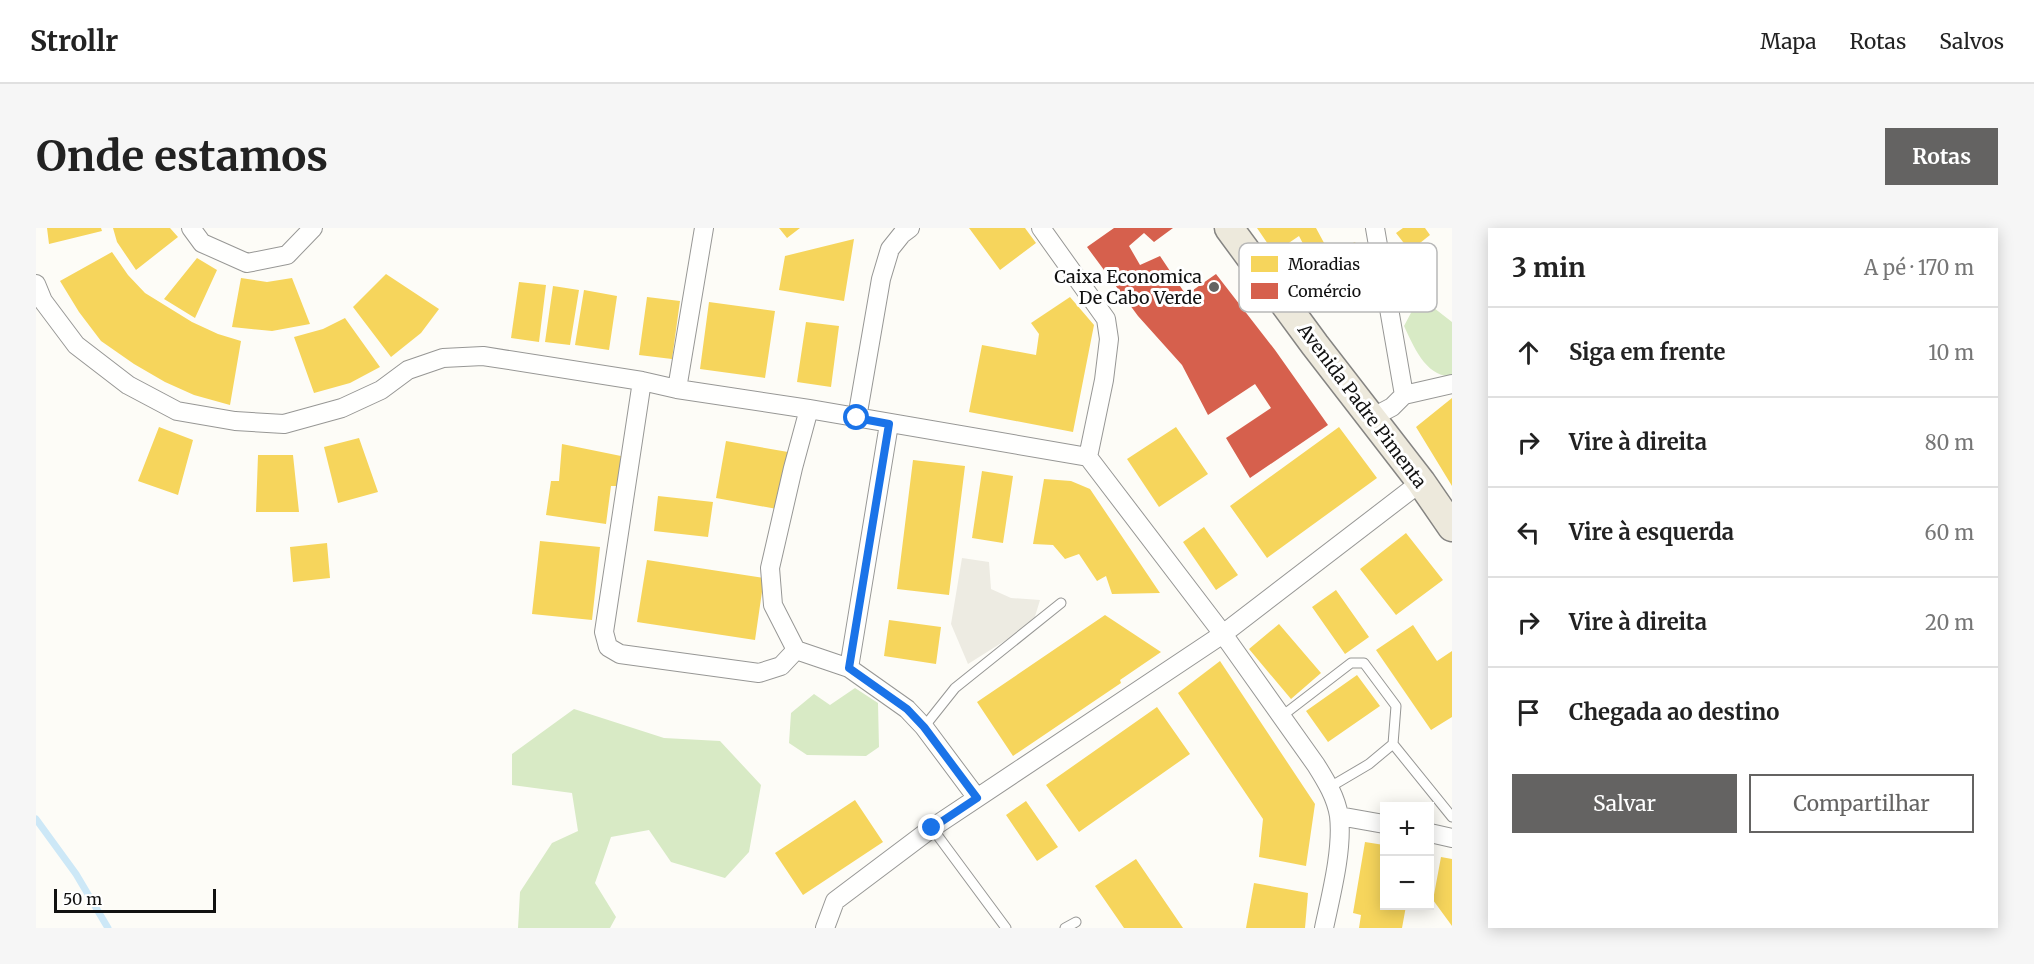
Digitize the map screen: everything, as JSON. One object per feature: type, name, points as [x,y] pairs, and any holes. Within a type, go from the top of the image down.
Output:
[{"type":"main road","name":"Avenida Padre Pimenta","points":[[1229,228],[1240,243]]},
{"type":"main road","name":"Avenida Padre Pimenta","points":[[1291,312],[1421,482],[1452,527]]},
{"type":"street","points":[[191,228],[202,243],[247,262],[287,255],[313,228]]},
{"type":"street","points":[[677,389],[704,228]]},
{"type":"street","points":[[857,418],[881,279],[890,249],[909,228]]},
{"type":"street","points":[[1041,228],[1106,319],[1109,339],[1104,380],[1088,457]]},
{"type":"street","points":[[1375,228],[1378,243]]},
{"type":"street","points":[[36,284],[44,302],[76,345],[128,385],[177,411],[235,421],[284,424],[342,408],[381,390],[408,370],[443,358],[483,356],[1088,457],[1223,634],[1330,787],[1339,816],[1337,860],[1324,928]]},
{"type":"street","points":[[1390,312],[1404,396]]},
{"type":"street","points":[[642,381],[604,632],[608,647],[620,654],[759,672],[781,666],[796,650]]},
{"type":"street","points":[[1371,418],[1404,396],[1452,384]]},
{"type":"street","points":[[809,409],[793,468],[771,568],[773,605],[796,650],[849,668],[907,709],[924,727],[977,798]]},
{"type":"street","points":[[849,668],[889,424]]},
{"type":"street","points":[[825,928],[836,901],[932,828],[1223,634],[1421,482]]},
{"type":"street","points":[[1339,816],[1380,823]]},
{"type":"street","points":[[1434,834],[1452,838]]},
{"type":"lane","points":[[924,727],[955,687],[1061,603]]},
{"type":"lane","points":[[1282,717],[1351,663],[1364,663],[1396,706],[1393,744],[1452,817]]},
{"type":"lane","points":[[1330,787],[1369,764],[1393,744]]},
{"type":"lane","points":[[932,828],[1006,928]]},
{"type":"lane","points":[[1065,928],[1076,922]]},
{"type":"green space","points":[[1437,310],[1452,322],[1452,376],[1435,372],[1428,366],[1416,351],[1404,326],[1411,312]]},
{"type":"green space","points":[[855,688],[878,703],[879,747],[866,756],[807,755],[789,743],[791,713],[814,694],[830,705]]},
{"type":"green space","points":[[574,709],[664,738],[720,741],[761,785],[749,852],[725,878],[671,862],[649,830],[611,837],[595,883],[616,917],[610,928],[518,928],[520,892],[552,843],[578,831],[572,793],[512,785],[512,754]]},
{"type":"shaded area","points":[[962,558],[989,562],[991,589],[1011,598],[1040,600],[1033,623],[968,664],[951,624]]},
{"type":"building: Moradias","points":[[47,228],[101,228],[102,231],[49,244]]},
{"type":"building: Moradias","points":[[113,228],[170,228],[178,237],[136,270],[117,242]]},
{"type":"building: Moradias","points":[[779,228],[800,228],[787,238]]},
{"type":"building: Moradias","points":[[969,228],[1025,228],[1036,243],[1000,270]]},
{"type":"building: Moradias","points":[[1257,228],[1316,228],[1324,243],[1303,243],[1299,236],[1289,243],[1267,243]]},
{"type":"building: Moradias","points":[[1403,228],[1425,228],[1430,235],[1420,243],[1404,243],[1396,233]]},
{"type":"building: Moradias","points":[[854,239],[844,301],[779,290],[785,256]]},
{"type":"building: Moradias","points":[[112,252],[128,275],[145,293],[192,322],[241,341],[230,405],[194,395],[165,382],[101,341],[79,312],[60,281]]},
{"type":"building: Moradias","points":[[197,258],[217,270],[195,318],[164,299]]},
{"type":"building: Moradias","points":[[386,274],[439,309],[421,333],[391,357],[353,307]]},
{"type":"building: Moradias","points":[[241,278],[267,282],[292,278],[310,324],[272,331],[232,327]]},
{"type":"building: Moradias","points":[[519,282],[546,285],[539,342],[511,338]]},
{"type":"building: Moradias","points":[[553,286],[579,290],[570,345],[545,342]]},
{"type":"building: Moradias","points":[[584,290],[617,296],[609,350],[575,345]]},
{"type":"building: Moradias","points":[[647,297],[680,301],[672,359],[639,355]]},
{"type":"building: Moradias","points":[[1070,297],[1094,325],[1073,432],[969,412],[982,345],[1036,355],[1039,334],[1031,323]]},
{"type":"building: Moradias","points":[[709,302],[775,311],[765,378],[700,369]]},
{"type":"building: Moradias","points":[[345,318],[380,367],[350,383],[314,393],[294,337],[323,329]]},
{"type":"building: Moradias","points":[[806,322],[839,326],[831,387],[797,382]]},
{"type":"building: Moradias","points":[[1452,398],[1452,486],[1416,427]]},
{"type":"building: Moradias","points":[[159,427],[193,440],[178,495],[138,481]]},
{"type":"building: Moradias","points":[[1176,427],[1208,474],[1159,507],[1127,459]]},
{"type":"building: Moradias","points":[[1339,427],[1377,478],[1267,558],[1230,506]]},
{"type":"building: Moradias","points":[[359,438],[378,492],[338,503],[324,447]]},
{"type":"building: Moradias","points":[[726,441],[788,452],[777,509],[716,498]]},
{"type":"building: Moradias","points":[[562,444],[621,456],[619,486],[611,486],[606,524],[546,515],[551,481],[559,481]]},
{"type":"building: Moradias","points":[[258,455],[293,455],[299,512],[256,512]]},
{"type":"building: Moradias","points":[[913,460],[965,466],[949,595],[897,589]]},
{"type":"building: Moradias","points":[[982,471],[1013,476],[1003,543],[972,538]]},
{"type":"building: Moradias","points":[[1044,479],[1071,481],[1090,489],[1160,593],[1112,594],[1106,576],[1097,581],[1079,554],[1065,559],[1053,545],[1033,544]]},
{"type":"building: Moradias","points":[[658,496],[713,502],[708,537],[654,531]]},
{"type":"building: Moradias","points":[[1204,527],[1238,575],[1216,590],[1183,542]]},
{"type":"building: Moradias","points":[[1406,533],[1443,580],[1396,615],[1360,569]]},
{"type":"building: Moradias","points":[[540,541],[600,547],[592,620],[532,614]]},
{"type":"building: Moradias","points":[[327,543],[330,578],[293,582],[290,547]]},
{"type":"building: Moradias","points":[[647,560],[764,578],[755,640],[637,622]]},
{"type":"building: Moradias","points":[[1336,590],[1369,637],[1345,654],[1312,607]]},
{"type":"building: Moradias","points":[[1105,615],[1161,652],[1120,680],[1121,683],[1013,756],[977,702]]},
{"type":"building: Moradias","points":[[889,620],[941,627],[936,664],[884,656]]},
{"type":"building: Moradias","points":[[1279,624],[1321,673],[1291,699],[1249,649]]},
{"type":"building: Moradias","points":[[1413,625],[1437,661],[1452,651],[1452,717],[1431,730],[1376,650]]},
{"type":"building: Moradias","points":[[1220,661],[1315,804],[1306,866],[1259,857],[1263,819],[1178,693]]},
{"type":"building: Moradias","points":[[1357,675],[1380,706],[1328,742],[1306,711]]},
{"type":"building: Moradias","points":[[1157,707],[1190,754],[1079,832],[1046,785]]},
{"type":"building: Moradias","points":[[855,800],[883,842],[803,895],[775,853]]},
{"type":"building: Moradias","points":[[1026,801],[1058,847],[1037,861],[1006,815]]},
{"type":"building: Moradias","points":[[1365,842],[1380,844],[1380,910],[1405,910],[1402,928],[1359,928],[1361,915],[1353,913]]},
{"type":"building: Moradias","points":[[1441,857],[1452,859],[1452,926],[1434,901]]},
{"type":"building: Moradias","points":[[1136,859],[1183,928],[1124,928],[1095,886]]},
{"type":"building: Moradias","points":[[1254,883],[1308,893],[1305,928],[1246,928]]},
{"type":"building: Comércio","points":[[1114,228],[1173,228],[1154,242],[1144,233],[1129,246],[1140,265],[1160,256],[1186,295],[1216,274],[1239,304],[1239,312],[1246,312],[1328,425],[1250,478],[1226,438],[1271,408],[1255,384],[1208,415],[1182,365],[1138,316],[1087,247]]},
{"type":"waterway","points":[[36,819],[76,874],[108,928]]},
{"type":"place","name":"Caixa Economica De Cabo Verde","points":[[1214,287]]},
{"type":"route","points":[[857,418],[889,424],[849,668],[907,709],[924,727],[977,798],[932,828]]}]
